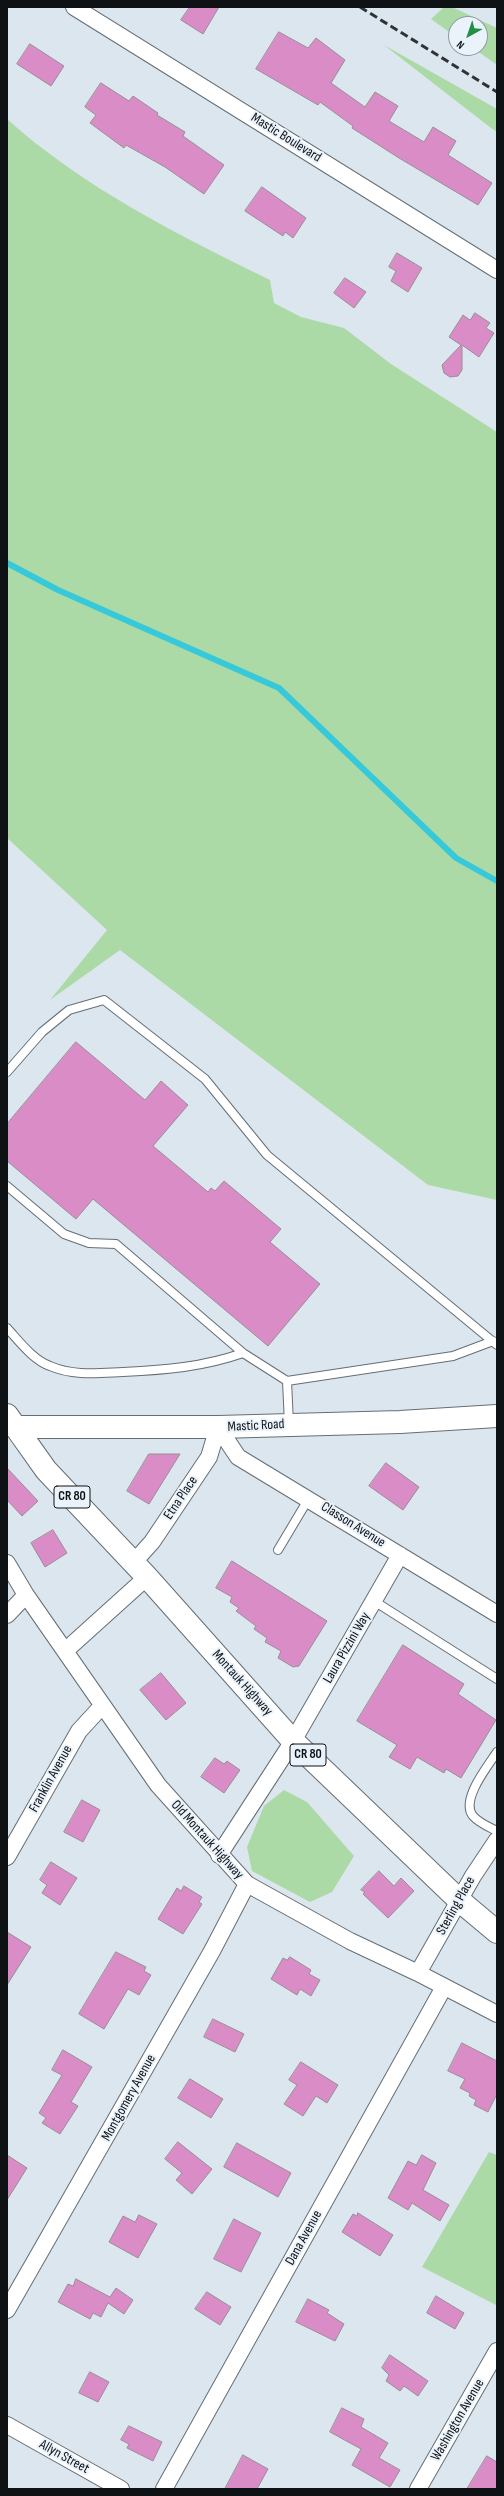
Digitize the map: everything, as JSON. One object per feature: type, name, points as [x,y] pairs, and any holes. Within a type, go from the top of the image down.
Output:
[{"type":"main road","name":"Mastic Road","points":[[10,1423],[218,1428],[289,1424],[400,1422],[497,1416]]},
{"type":"main road","name":"Montauk Highway","points":[[10,1423],[46,1470],[140,1570],[293,1741],[460,1901],[497,1932]]},
{"type":"street","name":"Mastic Boulevard","points":[[74,7],[497,270]]},
{"type":"street","name":"Classon Avenue","points":[[218,1428],[238,1457],[309,1498],[497,1614]]},
{"type":"street","name":"Etna Place","points":[[65,1651],[140,1570],[152,1542],[209,1457],[218,1428]]},
{"type":"street","name":"Laura Pizzini Way","points":[[293,1741],[400,1555]]},
{"type":"street","name":"Old Montauk Highway","points":[[7,1563],[26,1595],[158,1785],[247,1884],[350,1942],[418,1973],[497,2014]]},
{"type":"street","points":[[7,1615],[26,1595]]},
{"type":"street","name":"Franklin Avenue","points":[[7,1857],[78,1731],[102,1706]]},
{"type":"street","points":[[220,1855],[293,1741]]},
{"type":"street","name":"Sterling Place","points":[[418,1973],[473,1876],[497,1840]]},
{"type":"street","name":"Montgomery Avenue","points":[[7,2310],[208,1958],[247,1884]]},
{"type":"street","name":"Dana Avenue","points":[[164,2489],[444,1987]]},
{"type":"street","name":"Washington Avenue","points":[[418,2489],[497,2351]]},
{"type":"street","name":"Allyn Street","points":[[7,2426],[121,2489]]},
{"type":"lane","points":[[7,1072],[42,1032],[69,1010],[104,1000],[205,1079],[267,1155],[495,1343]]},
{"type":"lane","points":[[7,1186],[64,1234],[89,1243],[116,1244],[243,1353],[287,1381],[453,1356],[495,1343]]},
{"type":"lane","points":[[7,1328],[27,1350],[48,1366],[70,1373],[187,1368],[218,1362],[243,1353]]},
{"type":"lane","points":[[287,1381],[289,1424]]},
{"type":"lane","points":[[278,1550],[309,1498]]},
{"type":"lane","points":[[374,1601],[497,1679]]},
{"type":"lane","points":[[497,1752],[470,1796],[468,1806],[473,1816],[497,1831]]},
{"type":"green space","points":[[444,7],[452,7],[471,16],[448,16],[448,31],[431,19]]},
{"type":"green space","points":[[488,24],[497,28],[497,65],[484,56],[488,56]]},
{"type":"green space","points":[[384,45],[497,109],[497,132],[491,128]]},
{"type":"green space","points":[[7,119],[68,167],[100,188],[201,246],[270,280],[274,303],[301,317],[344,328],[391,364],[497,432],[497,1200],[428,1185],[120,950],[50,1000],[107,930],[7,838]]},
{"type":"green space","points":[[284,1790],[307,1802],[354,1856],[332,1892],[310,1902],[252,1871],[247,1847],[264,1806]]},
{"type":"green space","points":[[489,2152],[497,2155],[496,2305],[422,2267]]},
{"type":"building","points":[[190,7],[219,7],[203,34],[181,20]]},
{"type":"building","points":[[279,32],[308,48],[316,38],[345,60],[331,83],[365,107],[375,92],[398,106],[389,121],[424,142],[433,127],[456,141],[448,155],[492,183],[478,205],[352,128],[353,126],[320,102],[318,105],[256,69]]},
{"type":"building","points":[[30,44],[64,66],[51,86],[17,64]]},
{"type":"building","points":[[101,83],[129,101],[133,96],[158,113],[157,115],[185,132],[183,136],[224,165],[204,194],[165,167],[126,145],[124,148],[90,123],[96,115],[85,107]]},
{"type":"building","points":[[262,187],[306,218],[293,238],[285,232],[283,236],[245,211]]},
{"type":"building","points":[[397,253],[422,268],[408,292],[391,281],[396,271],[389,267]]},
{"type":"building","points":[[345,278],[366,292],[354,308],[334,293]]},
{"type":"building","points":[[475,313],[490,323],[486,328],[494,333],[479,357],[462,345],[462,370],[458,376],[450,377],[444,373],[442,365],[461,345],[449,337],[463,315],[470,320]]},
{"type":"building","points":[[76,1042],[145,1100],[161,1081],[188,1105],[153,1146],[208,1192],[211,1188],[215,1191],[224,1181],[281,1229],[270,1242],[320,1284],[268,1346],[93,1199],[76,1219],[7,1161],[7,1124]]},
{"type":"building","points":[[149,1454],[180,1454],[149,1504],[127,1491]]},
{"type":"building","points":[[386,1463],[419,1487],[403,1510],[369,1486]]},
{"type":"building","points":[[7,1468],[38,1501],[22,1516],[7,1500]]},
{"type":"building","points":[[53,1530],[67,1553],[45,1567],[31,1543]]},
{"type":"building","points":[[232,1561],[327,1621],[299,1666],[293,1667],[278,1658],[281,1651],[265,1642],[267,1638],[254,1629],[256,1626],[236,1611],[239,1608],[230,1602],[232,1597],[216,1588]]},
{"type":"building","points":[[403,1645],[464,1684],[458,1694],[496,1720],[461,1778],[446,1769],[444,1773],[417,1757],[410,1769],[389,1757],[397,1745],[357,1721]]},
{"type":"building","points":[[161,1673],[186,1703],[166,1720],[140,1690]]},
{"type":"building","points":[[215,1758],[224,1764],[227,1761],[240,1770],[224,1793],[201,1777]]},
{"type":"building","points":[[82,1800],[100,1810],[83,1842],[64,1832]]},
{"type":"building","points":[[51,1862],[77,1878],[60,1905],[42,1893],[47,1885],[40,1880]]},
{"type":"building","points":[[379,1871],[394,1886],[401,1878],[414,1891],[388,1918],[363,1894],[365,1892],[361,1890]]},
{"type":"building","points":[[184,1886],[202,1897],[199,1902],[202,1904],[183,1934],[158,1919],[177,1888],[181,1891]]},
{"type":"building","points":[[7,1932],[31,1947],[7,1985]]},
{"type":"building","points":[[116,1952],[146,1967],[144,1971],[151,1975],[139,1995],[128,1989],[104,2029],[79,2014]]},
{"type":"building","points":[[290,1957],[311,1970],[309,1974],[320,1980],[311,1996],[300,1989],[297,1995],[271,1979],[283,1958],[287,1960]]},
{"type":"building","points":[[213,2019],[244,2034],[235,2052],[204,2037]]},
{"type":"building","points":[[462,2043],[497,2061],[497,2094],[488,2112],[474,2105],[476,2100],[469,2096],[470,2093],[460,2088],[465,2079],[448,2071]]},
{"type":"building","points":[[63,2050],[92,2067],[71,2102],[78,2106],[60,2134],[42,2123],[46,2118],[39,2113],[62,2075],[52,2070]]},
{"type":"building","points":[[301,2062],[338,2085],[327,2103],[316,2096],[303,2116],[284,2104],[297,2085],[289,2080]]},
{"type":"building","points":[[190,2079],[223,2099],[211,2118],[178,2098]]},
{"type":"building","points":[[178,2142],[212,2169],[192,2194],[176,2180],[182,2173],[165,2159]]},
{"type":"building","points":[[237,2143],[291,2173],[278,2197],[224,2167]]},
{"type":"building","points":[[7,2155],[27,2168],[7,2200]]},
{"type":"building","points":[[422,2155],[436,2163],[423,2190],[449,2205],[440,2221],[412,2203],[408,2210],[388,2198],[408,2161],[416,2165]]},
{"type":"building","points":[[358,2213],[393,2235],[380,2256],[342,2232],[353,2214],[357,2216]]},
{"type":"building","points":[[139,2215],[157,2224],[138,2258],[109,2242],[123,2216],[135,2222]]},
{"type":"building","points":[[234,2219],[261,2233],[241,2272],[214,2259]]},
{"type":"building","points":[[76,2279],[110,2297],[116,2288],[133,2300],[124,2314],[108,2303],[101,2317],[93,2313],[90,2319],[58,2302],[68,2284],[73,2286]]},
{"type":"building","points":[[207,2292],[231,2307],[220,2325],[195,2309]]},
{"type":"building","points":[[436,2296],[464,2313],[455,2329],[427,2313]]},
{"type":"building","points":[[308,2299],[329,2310],[327,2313],[344,2324],[335,2341],[296,2322]]},
{"type":"building","points":[[390,2355],[428,2381],[418,2396],[404,2386],[400,2391],[386,2381],[389,2375],[382,2368]]},
{"type":"building","points":[[90,2372],[109,2382],[98,2402],[79,2393]]},
{"type":"building","points":[[342,2408],[364,2419],[361,2427],[388,2443],[379,2458],[400,2470],[390,2487],[352,2465],[361,2449],[330,2432]]},
{"type":"building","points":[[129,2426],[162,2442],[153,2461],[127,2448],[129,2444],[121,2440]]},
{"type":"building","points":[[243,2455],[268,2469],[257,2489],[225,2489]]},
{"type":"building","points":[[487,2456],[497,2462],[497,2489],[467,2489]]},
{"type":"waterway","points":[[7,563],[58,590],[279,688],[456,858],[497,881]]},
{"type":"railway","points":[[360,7],[497,92]]}]
